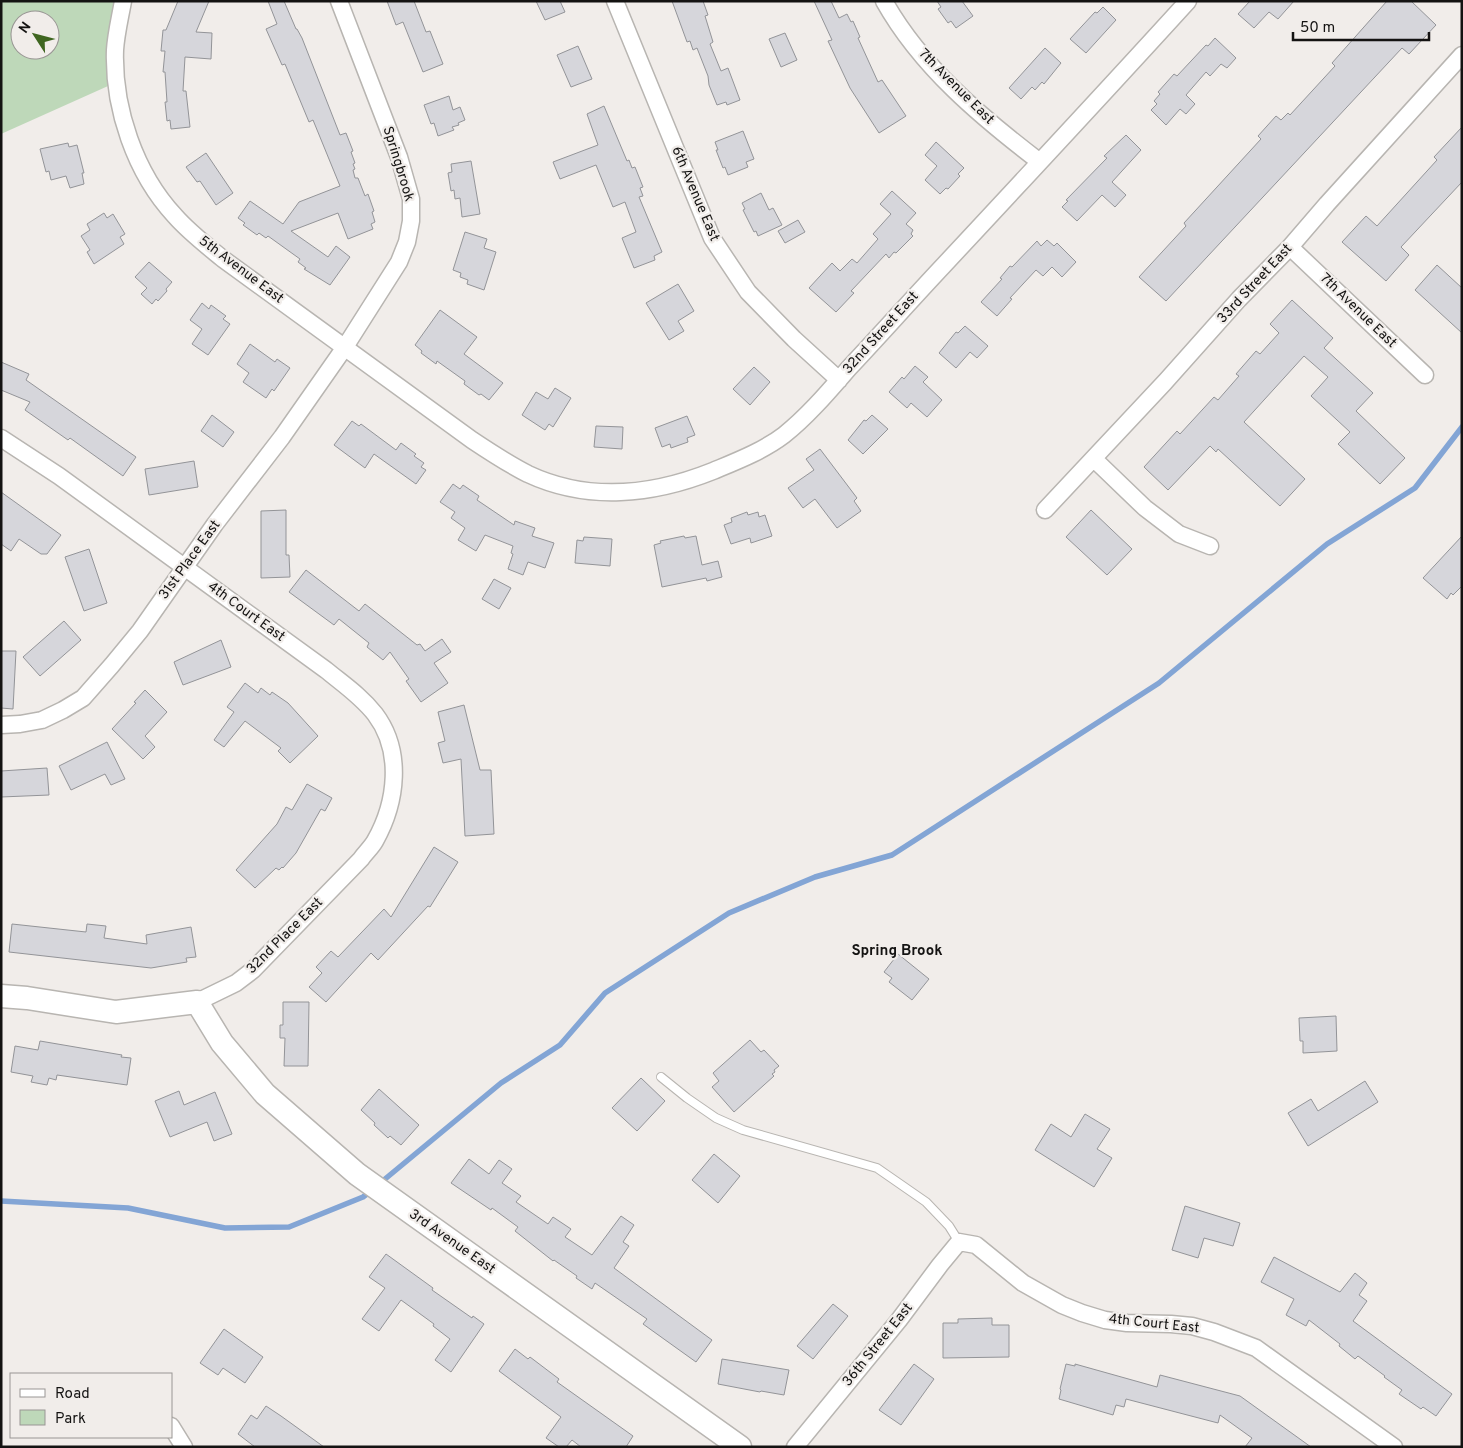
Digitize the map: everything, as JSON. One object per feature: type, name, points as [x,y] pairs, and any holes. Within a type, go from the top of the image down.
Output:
[{"type":"street","name":"Springbrook","points":[[339,1],[399,157],[411,199],[411,221],[407,242],[399,262],[345,347]]},
{"type":"street","name":"6th Avenue East","points":[[615,1],[712,238],[748,292],[794,339],[839,380]]},
{"type":"street","name":"7th Avenue East","points":[[884,1],[908,39],[938,73],[985,119],[1040,162]]},
{"type":"street","name":"32nd Street East","points":[[492,453],[529,474],[572,489],[594,492],[638,492],[660,488],[702,475],[744,458],[784,436],[816,406],[919,291],[1188,1]]},
{"type":"street","name":"5th Avenue East","points":[[123,3],[115,51],[118,95],[127,131],[138,159],[160,198],[189,230],[223,259],[492,453]]},
{"type":"street","name":"33rd Street East","points":[[1045,510],[1290,247],[1462,55]]},
{"type":"street","name":"7th Avenue East","points":[[1290,247],[1425,376]]},
{"type":"street","name":"31st Place East","points":[[1,725],[42,720],[83,698],[98,682],[123,652],[215,524],[282,437],[345,347]]},
{"type":"street","name":"4th Court East","points":[[1,438],[59,476],[326,670],[360,698],[375,715],[387,734],[394,755]]},
{"type":"street","points":[[1094,459],[1146,508],[1179,534],[1210,546]]},
{"type":"street","name":"32nd Place East","points":[[1,996],[27,998],[116,1012],[197,1002],[236,983],[253,970],[370,848],[384,822],[391,800],[394,778],[394,755]]},
{"type":"street","name":"3rd Avenue East","points":[[197,1002],[222,1043],[265,1094],[357,1174],[740,1447]]},
{"type":"street","name":"4th Court East","points":[[960,1242],[976,1245],[1024,1283],[1062,1305],[1082,1313],[1105,1320],[1127,1323],[1192,1326],[1256,1348],[1291,1371],[1394,1447]]},
{"type":"street","name":"36th Street East","points":[[796,1447],[960,1242]]},
{"type":"street","points":[[172,1428],[184,1447]]},
{"type":"lane","points":[[661,1077],[716,1118],[742,1130],[877,1168],[926,1202],[949,1226],[960,1242]]},
{"type":"green space","points":[[1,1],[123,1],[117,82],[1,134]]},
{"type":"building","points":[[178,1],[209,1],[196,32],[212,33],[211,59],[185,57],[183,91],[186,91],[190,127],[171,129],[170,120],[167,121],[165,102],[167,102],[165,72],[163,72],[165,51],[161,51],[163,30],[166,30]]},
{"type":"building","points":[[268,1],[284,1],[302,38],[340,135],[346,133],[353,151],[351,152],[355,163],[353,164],[355,169],[353,170],[355,178],[358,178],[365,196],[368,194],[374,211],[372,212],[375,222],[371,224],[373,229],[348,239],[338,213],[291,231],[328,257],[336,246],[350,257],[330,285],[304,269],[306,268],[298,262],[300,259],[268,236],[266,238],[259,233],[257,235],[243,225],[245,223],[238,218],[250,201],[283,224],[299,202],[340,186],[313,120],[309,122],[285,64],[282,65],[266,29],[277,24]]},
{"type":"building","points":[[387,1],[414,1],[426,32],[430,31],[443,64],[423,72],[403,22],[396,25]]},
{"type":"building","points":[[536,1],[560,1],[565,12],[545,20]]},
{"type":"building","points":[[672,1],[703,1],[708,15],[705,16],[713,42],[710,44],[721,71],[728,68],[740,100],[727,105],[726,102],[717,105],[697,48],[693,50],[690,41],[687,42]]},
{"type":"building","points":[[814,1],[831,1],[839,18],[847,14],[851,22],[853,21],[860,37],[858,38],[878,82],[882,80],[906,116],[879,133],[850,88],[828,41],[832,40]]},
{"type":"building","points":[[937,1],[962,1],[973,16],[956,28],[951,21],[948,23],[938,9],[941,7]]},
{"type":"building","points":[[1250,1],[1294,1],[1278,19],[1269,12],[1254,28],[1238,14]]},
{"type":"building","points":[[1387,1],[1411,1],[1436,25],[1409,54],[1402,48],[1166,301],[1139,277],[1186,226],[1184,223],[1261,139],[1258,136],[1276,116],[1281,120],[1288,113],[1290,115],[1335,66],[1332,63]]},
{"type":"building","points":[[1103,7],[1116,20],[1086,53],[1070,39],[1095,12],[1097,13]]},
{"type":"building","points":[[785,33],[797,60],[781,67],[769,39]]},
{"type":"building","points":[[1215,38],[1236,58],[1227,68],[1221,64],[1210,76],[1206,72],[1186,95],[1195,104],[1186,114],[1180,109],[1166,125],[1151,110],[1157,104],[1154,101],[1160,94],[1158,92],[1174,74],[1177,76]]},
{"type":"building","points":[[578,46],[592,79],[571,87],[557,55]]},
{"type":"building","points":[[1045,48],[1061,63],[1044,84],[1042,82],[1035,90],[1032,87],[1021,99],[1009,88]]},
{"type":"building","points":[[449,96],[453,110],[460,107],[465,120],[458,123],[459,125],[452,127],[454,130],[438,136],[434,123],[431,124],[424,105]]},
{"type":"building","points":[[604,106],[627,161],[629,160],[632,168],[635,167],[643,187],[640,188],[643,196],[639,197],[662,252],[654,256],[655,260],[634,268],[622,238],[636,232],[625,202],[613,207],[596,165],[560,179],[553,162],[598,145],[587,114]]},
{"type":"building","points":[[1462,127],[1462,182],[1401,247],[1409,255],[1386,281],[1342,242],[1366,216],[1377,226],[1437,160],[1434,157]]},
{"type":"building","points":[[743,131],[754,159],[746,162],[748,167],[728,175],[725,167],[723,168],[715,142]]},
{"type":"building","points":[[1126,135],[1141,150],[1112,182],[1126,195],[1115,207],[1102,195],[1077,221],[1062,207],[1068,201],[1066,200],[1107,158],[1104,156]]},
{"type":"building","points":[[936,142],[964,168],[958,174],[960,176],[948,189],[946,188],[940,194],[925,180],[937,166],[925,155]]},
{"type":"building","points":[[68,143],[69,147],[77,145],[84,173],[82,173],[84,184],[70,188],[66,176],[51,180],[49,171],[46,172],[40,149]]},
{"type":"building","points":[[206,153],[233,193],[216,205],[200,181],[197,182],[186,167]]},
{"type":"building","points":[[471,161],[480,214],[462,217],[460,198],[455,199],[454,190],[451,191],[448,173],[452,172],[451,164]]},
{"type":"building","points":[[892,191],[916,213],[906,224],[913,230],[911,234],[913,236],[889,258],[886,254],[851,291],[854,293],[836,312],[809,288],[832,263],[840,271],[852,259],[857,263],[878,239],[873,234],[891,214],[880,204]]},
{"type":"building","points":[[761,193],[769,210],[773,208],[782,225],[758,236],[743,210],[745,209],[742,203]]},
{"type":"building","points":[[104,213],[107,218],[113,214],[125,234],[120,237],[124,244],[94,264],[87,252],[90,250],[81,236],[90,230],[87,224]]},
{"type":"building","points":[[798,220],[805,232],[785,243],[778,231]]},
{"type":"building","points":[[465,232],[487,239],[484,248],[496,252],[484,290],[467,284],[468,280],[460,277],[461,273],[453,270]]},
{"type":"building","points":[[1047,240],[1054,246],[1057,243],[1076,262],[1062,277],[1052,267],[1043,276],[1036,270],[1010,298],[1012,299],[997,316],[981,302],[1002,279],[1000,278],[1010,266],[1012,267],[1037,241],[1041,246]]},
{"type":"building","points":[[149,262],[172,282],[158,301],[156,299],[152,304],[141,294],[147,288],[135,277]]},
{"type":"building","points":[[1437,265],[1462,288],[1462,333],[1415,290]]},
{"type":"building","points":[[678,284],[694,311],[678,321],[684,331],[669,340],[646,303]]},
{"type":"building","points":[[1292,300],[1333,338],[1324,348],[1373,393],[1356,411],[1405,458],[1380,484],[1338,444],[1350,432],[1311,396],[1328,377],[1304,356],[1244,422],[1305,479],[1280,506],[1218,449],[1216,452],[1210,446],[1168,490],[1144,467],[1177,431],[1180,434],[1214,397],[1218,400],[1239,376],[1236,374],[1256,351],[1260,354],[1279,333],[1270,324]]},
{"type":"building","points":[[202,303],[209,309],[211,305],[226,316],[223,319],[230,324],[208,355],[192,344],[202,329],[190,320]]},
{"type":"building","points":[[440,310],[477,337],[464,354],[503,383],[489,400],[464,384],[465,381],[437,361],[436,364],[421,353],[422,351],[415,345]]},
{"type":"building","points":[[965,326],[988,346],[977,358],[970,352],[956,368],[939,353],[956,332],[958,333]]},
{"type":"building","points":[[250,344],[275,362],[277,359],[290,368],[274,391],[272,389],[266,398],[243,382],[249,373],[237,364]]},
{"type":"building","points":[[1,362],[29,374],[26,380],[136,457],[123,476],[70,438],[68,440],[25,410],[30,402],[1,390]]},
{"type":"building","points":[[915,366],[928,377],[923,382],[942,400],[927,417],[911,403],[907,408],[889,392]]},
{"type":"building","points":[[754,367],[770,382],[750,405],[733,389]]},
{"type":"building","points":[[555,388],[571,398],[553,427],[549,424],[545,430],[522,415],[536,392],[548,399]]},
{"type":"building","points":[[212,415],[234,432],[223,447],[201,431]]},
{"type":"building","points":[[872,415],[888,429],[863,454],[848,440],[864,420],[866,421]]},
{"type":"building","points":[[687,416],[695,435],[687,438],[688,442],[671,448],[670,444],[662,447],[655,428]]},
{"type":"building","points":[[352,421],[359,426],[361,424],[396,450],[401,443],[416,454],[414,456],[424,463],[421,467],[426,470],[416,484],[374,454],[365,468],[334,445]]},
{"type":"building","points":[[596,426],[623,427],[622,449],[594,447]]},
{"type":"building","points":[[820,449],[857,498],[854,501],[861,511],[837,528],[815,499],[803,508],[788,488],[814,470],[806,459]]},
{"type":"building","points":[[194,461],[198,487],[149,495],[145,469]]},
{"type":"building","points":[[453,484],[460,489],[463,485],[479,496],[477,500],[514,525],[515,521],[535,528],[532,536],[554,543],[545,568],[528,562],[523,575],[508,569],[513,554],[511,553],[513,546],[485,535],[476,551],[458,540],[465,528],[451,518],[455,512],[440,502]]},
{"type":"building","points":[[1,492],[61,535],[47,554],[41,554],[19,539],[11,551],[1,544]]},
{"type":"building","points":[[286,510],[286,555],[289,555],[290,577],[261,578],[261,511]]},
{"type":"building","points":[[1091,510],[1132,549],[1107,575],[1066,537]]},
{"type":"building","points":[[747,512],[748,515],[758,512],[759,517],[765,515],[772,536],[751,543],[750,538],[731,544],[724,525],[732,522],[731,518]]},
{"type":"building","points":[[684,536],[685,538],[696,536],[702,565],[718,561],[722,577],[707,581],[706,578],[662,587],[654,545],[661,543],[660,541]]},
{"type":"building","points":[[1462,536],[1462,586],[1453,595],[1451,593],[1447,599],[1423,578]]},
{"type":"building","points":[[584,537],[612,539],[610,566],[575,563],[577,540],[583,541]]},
{"type":"building","points":[[89,549],[107,603],[84,611],[65,557]]},
{"type":"building","points":[[306,570],[359,611],[365,604],[417,645],[420,644],[425,651],[442,639],[451,652],[434,663],[448,683],[421,702],[406,681],[409,679],[390,652],[383,660],[367,647],[369,643],[339,619],[334,625],[289,592]]},
{"type":"building","points":[[494,579],[511,588],[499,609],[482,599]]},
{"type":"building","points":[[64,621],[81,640],[40,676],[23,657]]},
{"type":"building","points":[[221,640],[231,667],[183,685],[174,662]]},
{"type":"building","points":[[1,651],[16,651],[13,709],[1,708]]},
{"type":"building","points":[[245,683],[258,693],[261,688],[270,695],[272,692],[288,703],[318,736],[290,763],[278,751],[281,748],[245,721],[224,747],[214,740],[234,712],[227,707]]},
{"type":"building","points":[[145,690],[167,712],[145,736],[155,747],[143,759],[112,729],[136,703],[134,702]]},
{"type":"building","points":[[464,705],[480,770],[491,770],[494,834],[465,836],[461,759],[443,763],[438,743],[445,741],[438,712]]},
{"type":"building","points":[[107,742],[125,779],[111,785],[105,774],[71,790],[59,766]]},
{"type":"building","points":[[47,768],[49,795],[1,797],[1,771]]},
{"type":"building","points":[[307,784],[332,798],[325,811],[321,809],[296,853],[283,868],[279,870],[276,868],[255,888],[236,870],[277,824],[286,807],[292,810]]},
{"type":"building","points":[[434,847],[458,862],[430,907],[428,906],[378,960],[371,953],[326,1002],[309,987],[322,973],[316,967],[331,951],[338,957],[384,909],[391,917]]},
{"type":"building","points":[[12,924],[86,932],[87,924],[106,926],[104,938],[147,944],[146,935],[191,927],[196,957],[186,958],[187,962],[151,968],[9,952]]},
{"type":"building","points":[[898,954],[929,979],[912,1000],[889,982],[892,978],[884,972]]},
{"type":"building","points":[[283,1002],[309,1002],[308,1066],[284,1066],[285,1038],[280,1038],[280,1025],[283,1025]]},
{"type":"building","points":[[1336,1016],[1337,1051],[1303,1053],[1303,1041],[1300,1041],[1299,1018]]},
{"type":"building","points":[[750,1040],[761,1052],[764,1050],[779,1066],[772,1074],[774,1076],[734,1112],[712,1087],[719,1081],[713,1073]]},
{"type":"building","points":[[40,1041],[131,1058],[127,1085],[57,1075],[56,1080],[49,1078],[47,1085],[31,1082],[33,1076],[11,1072],[15,1046],[38,1050]]},
{"type":"building","points":[[641,1078],[665,1101],[637,1131],[612,1108]]},
{"type":"building","points":[[1365,1081],[1378,1102],[1308,1146],[1288,1113],[1311,1099],[1318,1111]]},
{"type":"building","points":[[379,1089],[419,1125],[401,1145],[390,1136],[388,1138],[361,1110]]},
{"type":"building","points":[[179,1091],[184,1105],[215,1092],[232,1134],[214,1141],[207,1122],[170,1137],[155,1101]]},
{"type":"building","points":[[1085,1114],[1110,1129],[1097,1149],[1112,1158],[1094,1187],[1035,1150],[1051,1124],[1071,1137]]},
{"type":"building","points":[[714,1154],[740,1176],[718,1203],[692,1180]]},
{"type":"building","points":[[469,1159],[489,1174],[499,1160],[512,1169],[502,1183],[521,1196],[516,1202],[548,1224],[553,1217],[571,1229],[565,1237],[592,1255],[621,1216],[634,1225],[623,1242],[629,1246],[614,1268],[712,1340],[696,1362],[643,1324],[647,1319],[595,1283],[592,1289],[576,1278],[577,1276],[553,1261],[515,1231],[518,1227],[492,1208],[491,1210],[451,1183]]},
{"type":"building","points":[[1185,1206],[1240,1223],[1233,1246],[1204,1238],[1198,1258],[1172,1250]]},
{"type":"building","points":[[386,1254],[433,1288],[432,1290],[472,1318],[473,1316],[484,1324],[451,1372],[435,1360],[450,1339],[433,1326],[434,1324],[401,1300],[379,1331],[362,1319],[385,1288],[369,1277]]},
{"type":"building","points":[[1274,1257],[1340,1292],[1355,1273],[1367,1283],[1359,1295],[1367,1301],[1353,1321],[1452,1394],[1436,1416],[1423,1407],[1421,1409],[1399,1394],[1402,1390],[1385,1376],[1358,1356],[1355,1359],[1339,1346],[1340,1344],[1309,1320],[1306,1326],[1286,1315],[1294,1299],[1261,1282]]},
{"type":"building","points":[[833,1304],[848,1316],[813,1359],[797,1346]]},
{"type":"building","points":[[992,1318],[992,1325],[1009,1325],[1009,1357],[943,1358],[943,1323],[958,1323],[958,1319]]},
{"type":"building","points":[[224,1329],[263,1357],[245,1383],[223,1368],[218,1375],[200,1363]]},
{"type":"building","points":[[515,1349],[528,1359],[530,1357],[559,1379],[557,1382],[633,1436],[626,1447],[581,1447],[572,1440],[566,1447],[559,1447],[546,1438],[561,1417],[499,1371]]},
{"type":"building","points":[[722,1359],[789,1370],[784,1395],[718,1384]]},
{"type":"building","points":[[914,1364],[934,1379],[901,1425],[879,1410]]},
{"type":"building","points":[[1066,1364],[1075,1366],[1075,1364],[1157,1387],[1160,1375],[1240,1396],[1311,1447],[1245,1447],[1252,1438],[1220,1415],[1218,1423],[1126,1399],[1124,1407],[1116,1405],[1113,1415],[1059,1399]]},
{"type":"building","points":[[266,1406],[324,1447],[255,1447],[238,1434],[251,1415],[257,1419]]},
{"type":"waterway","points":[[379,1184],[501,1083],[560,1045],[605,993],[729,913],[815,877],[892,855],[1159,683],[1327,544],[1415,488],[1462,427]]},
{"type":"waterway","points":[[1,1201],[128,1208],[225,1228],[289,1227],[363,1197],[372,1190]]},
{"type":"district","name":"Spring Brook","points":[[897,951]]}]
